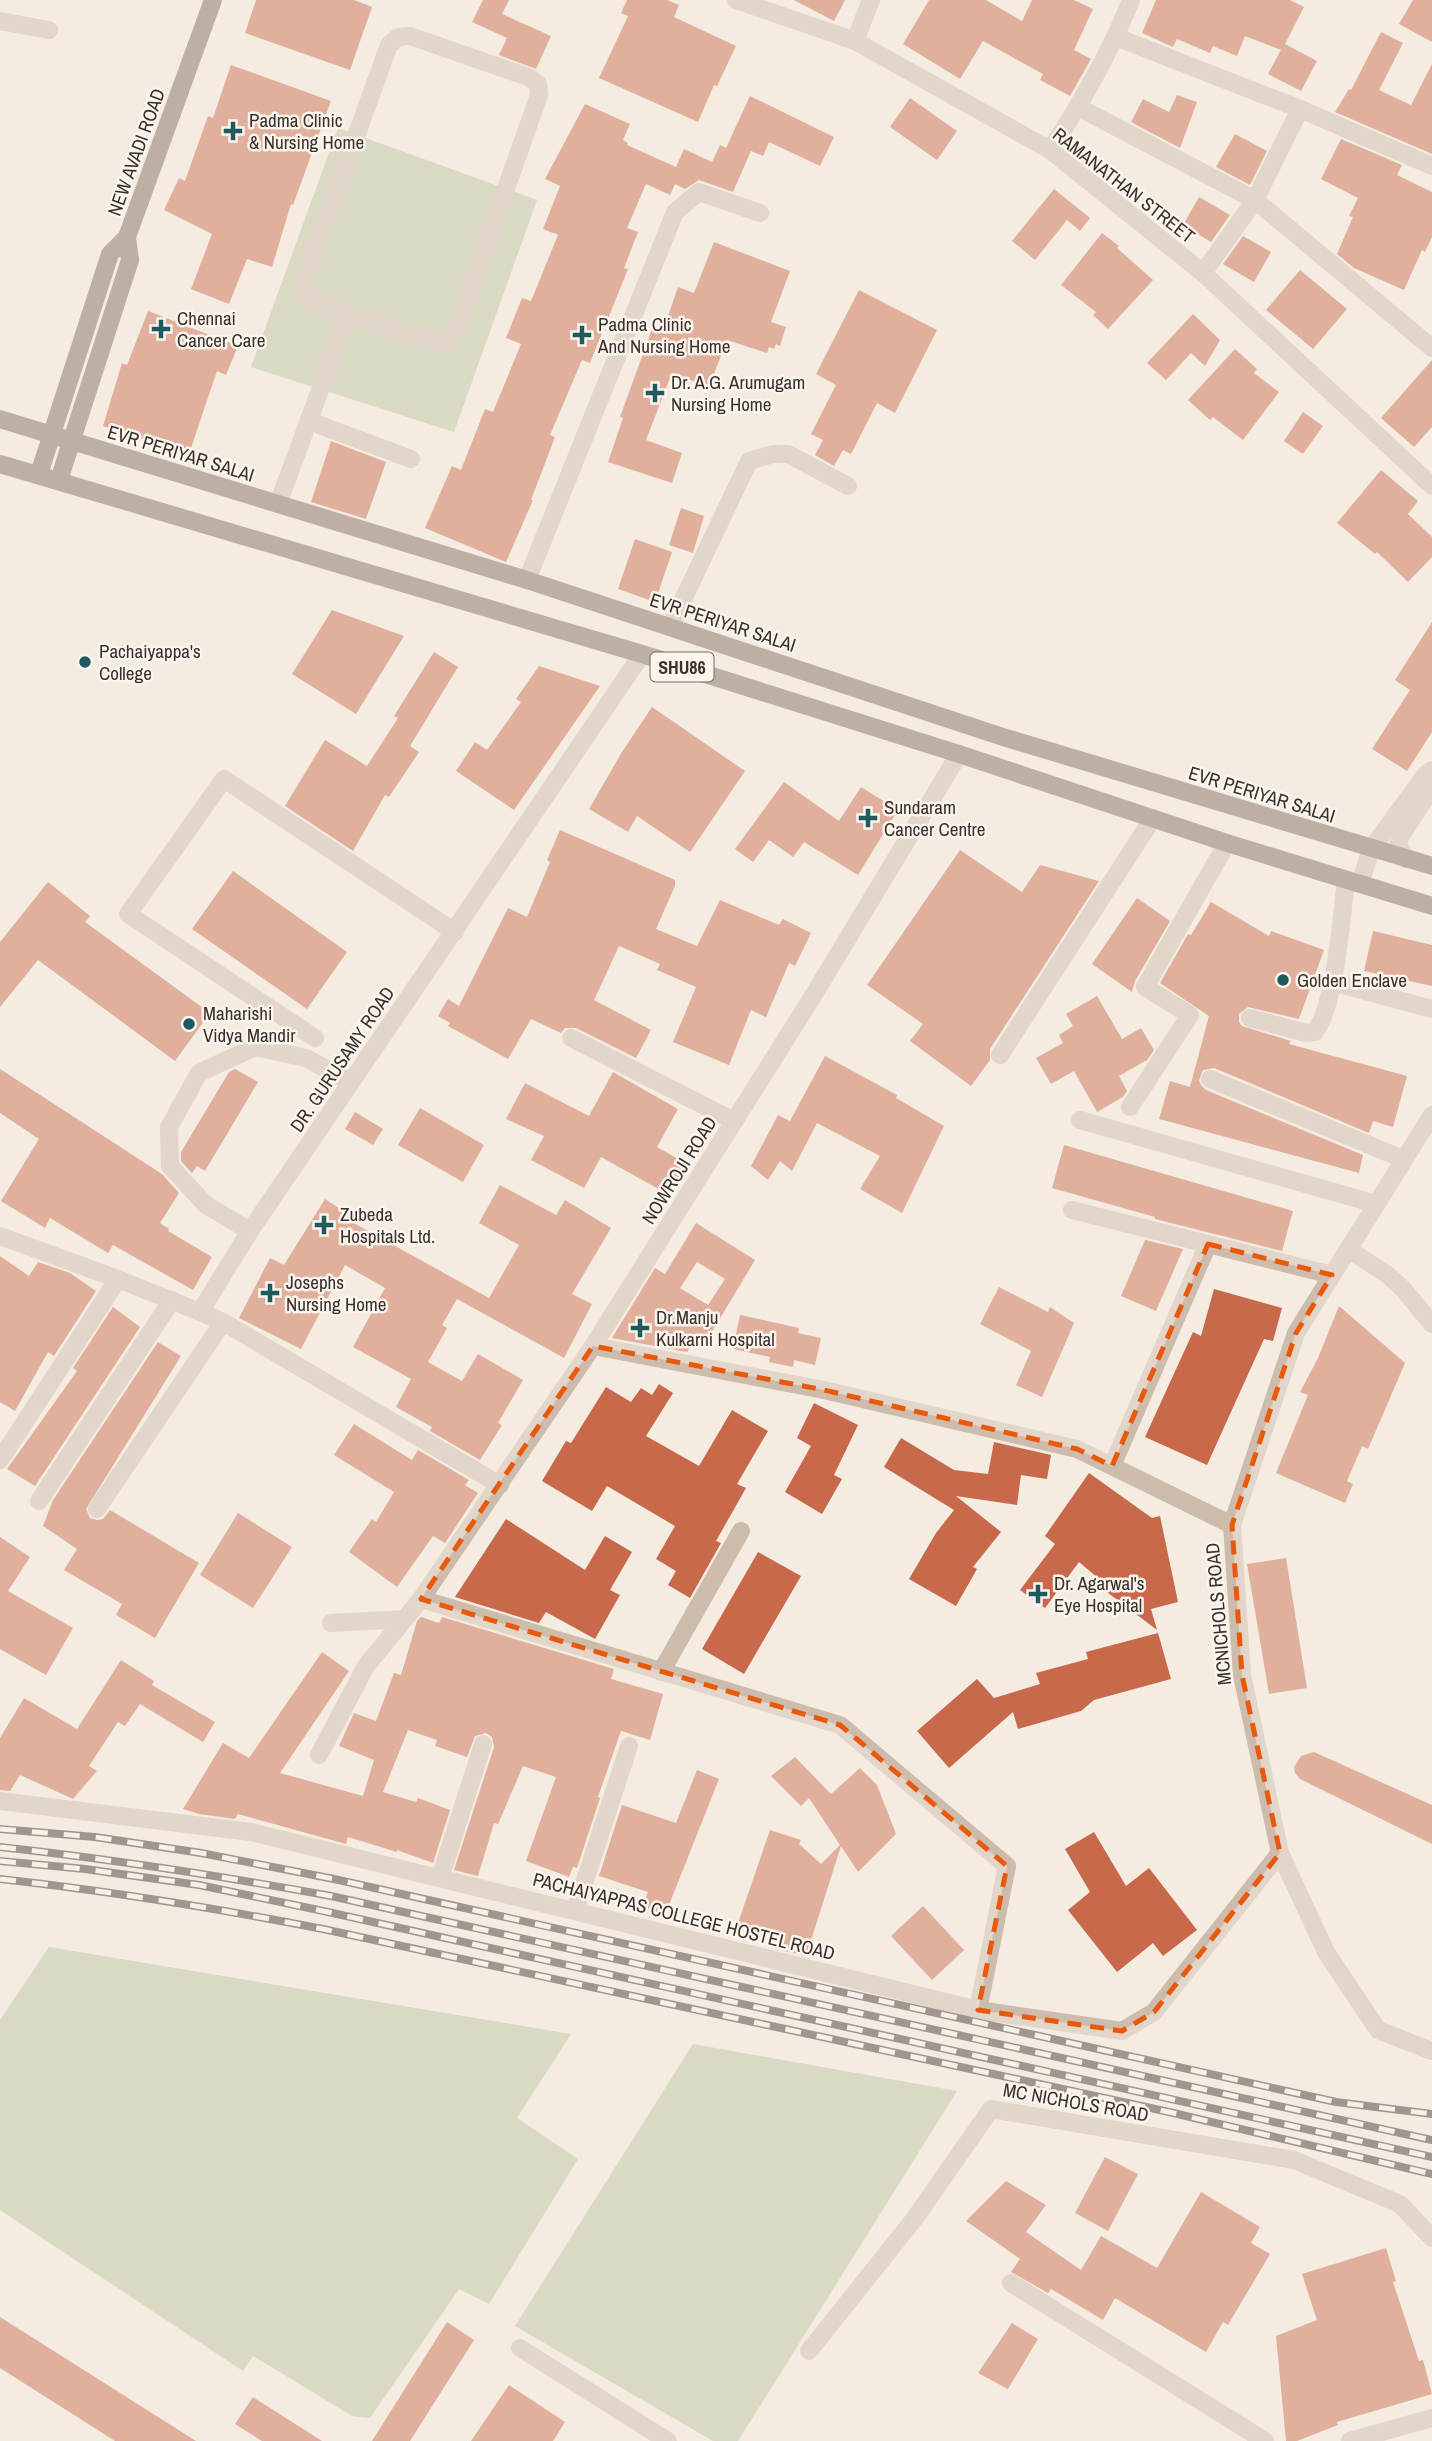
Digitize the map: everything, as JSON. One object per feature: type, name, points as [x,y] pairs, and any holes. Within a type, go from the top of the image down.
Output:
[{"type":"main road","name":"NEW AVADI ROAD","points":[[39,474],[110,254],[127,237],[214,0]]},
{"type":"main road","points":[[59,480],[130,260],[127,237]]},
{"type":"main road","name":"EVR PERIYAR SALAI","points":[[0,419],[527,580],[1003,737],[1432,866]]},
{"type":"main road","name":"SHU86","points":[[0,464],[642,654],[959,754],[1227,843],[1432,906]]},
{"type":"street","name":"RAMANATHAN STREET","points":[[736,0],[855,41],[1050,149],[1203,273],[1432,486]]},
{"type":"street","points":[[855,41],[871,0]]},
{"type":"street","points":[[1050,149],[1078,107],[1116,37],[1131,0]]},
{"type":"street","points":[[0,21],[49,30]]},
{"type":"street","points":[[410,36],[528,78],[538,84],[539,95],[457,328],[450,340],[436,342],[348,314],[317,304],[306,294],[303,283],[388,45],[398,37],[410,36]]},
{"type":"street","points":[[1116,37],[1300,109],[1432,166]]},
{"type":"street","points":[[1078,107],[1255,200],[1432,348]]},
{"type":"street","points":[[1203,273],[1255,200],[1300,109]]},
{"type":"street","points":[[527,580],[674,212],[699,192],[760,213]]},
{"type":"street","points":[[278,504],[348,314]]},
{"type":"street","points":[[309,421],[411,459]]},
{"type":"street","points":[[670,627],[749,460],[773,454],[788,454],[848,486]]},
{"type":"street","name":"DR. GURUSAMY ROAD","points":[[200,1312],[250,1231],[456,932],[642,654]]},
{"type":"street","name":"NOWROJI ROAD","points":[[319,1755],[366,1666],[421,1600],[593,1346],[816,992],[959,754]]},
{"type":"street","points":[[1250,1018],[1306,1033],[1315,1032],[1326,1014],[1353,882],[1371,849],[1426,774],[1432,770]]},
{"type":"street","points":[[315,1038],[128,914],[224,779],[456,932]]},
{"type":"street","points":[[1406,859],[1400,851],[1400,837],[1432,788]]},
{"type":"street","points":[[1000,1055],[1153,818]]},
{"type":"street","points":[[1130,1107],[1190,1015],[1145,987],[1227,843]]},
{"type":"street","points":[[1332,982],[1432,1009]]},
{"type":"street","points":[[571,1038],[734,1121]]},
{"type":"street","points":[[250,1231],[206,1205],[170,1166],[169,1127],[199,1073],[255,1047],[306,1058],[351,1082]]},
{"type":"street","points":[[1210,1079],[1403,1159]]},
{"type":"street","name":"MCNICHOLS ROAD","points":[[1432,1115],[1425,1141],[1403,1159],[1296,1333],[1232,1525],[1242,1675],[1280,1853],[1326,1952],[1378,2030],[1432,2051]]},
{"type":"street","points":[[1080,1120],[1376,1203]]},
{"type":"street","points":[[1072,1210],[1332,1275]]},
{"type":"street","points":[[0,1237],[118,1279],[223,1322],[500,1485]]},
{"type":"street","points":[[1112,1466],[1208,1244]]},
{"type":"street","points":[[1348,1249],[1388,1275],[1432,1324]]},
{"type":"street","points":[[0,1460],[118,1279]]},
{"type":"street","points":[[39,1501],[172,1300]]},
{"type":"street","points":[[97,1509],[223,1322]]},
{"type":"street","points":[[593,1346],[837,1393],[1077,1449],[1232,1525]]},
{"type":"street","points":[[661,1672],[741,1531]]},
{"type":"street","points":[[421,1600],[839,1725],[1007,1866],[978,2010]]},
{"type":"street","points":[[331,1623],[405,1619]]},
{"type":"street","points":[[440,1878],[483,1744]]},
{"type":"street","points":[[575,1911],[629,1746]]},
{"type":"street","name":"PACHAIYAPPAS COLLEGE HOSTEL ROAD","points":[[0,1801],[251,1832],[978,2010],[1122,2031],[1154,2012],[1280,1853]]},
{"type":"street","name":"MC NICHOLS ROAD","points":[[809,2351],[915,2218],[991,2109],[1294,2160],[1400,2204],[1432,2238]]},
{"type":"street","points":[[1011,2283],[1265,2441]]},
{"type":"street","points":[[520,2348],[668,2441]]},
{"type":"street","points":[[1350,2441],[1432,2418]]},
{"type":"highlighted area","points":[[1208,1244],[1332,1275],[1296,1333],[1232,1525],[1242,1675],[1280,1853],[1154,2012],[1122,2031],[978,2010],[1007,1866],[840,1725],[421,1599],[593,1346],[824,1390],[1077,1449],[1112,1466]]},
{"type":"green space","points":[[338,128],[537,200],[454,432],[251,367]]},
{"type":"green space","points":[[49,1947],[571,2034],[517,2118],[578,2159],[489,2304],[459,2289],[370,2418],[352,2416],[253,2356],[243,2371],[0,2210],[0,2020]]},
{"type":"green space","points":[[693,2044],[957,2091],[738,2441],[713,2441],[515,2326]]},
{"type":"building","points":[[256,0],[354,0],[372,7],[350,70],[245,33]]},
{"type":"building","points":[[483,0],[509,0],[502,14],[551,36],[536,69],[499,55],[507,38],[472,22]]},
{"type":"building","points":[[627,0],[667,0],[679,5],[674,17],[736,46],[717,86],[714,85],[698,122],[599,78],[628,16],[621,13]]},
{"type":"building","points":[[794,0],[845,0],[834,21]]},
{"type":"building","points":[[929,0],[986,0],[1022,21],[1032,0],[1074,0],[1093,9],[1074,50],[1091,59],[1070,96],[1040,80],[1043,74],[983,41],[960,79],[903,44]]},
{"type":"building","points":[[1156,0],[1290,0],[1304,7],[1285,44],[1317,61],[1301,91],[1268,74],[1281,50],[1245,36],[1237,56],[1213,46],[1210,53],[1177,39],[1173,47],[1142,33]]},
{"type":"building","points":[[1413,0],[1432,0],[1432,42],[1399,24]]},
{"type":"building","points":[[1381,32],[1403,43],[1379,90],[1411,105],[1432,64],[1432,154],[1335,112],[1349,89],[1351,90]]},
{"type":"building","points":[[231,65],[331,101],[293,205],[291,204],[272,267],[247,259],[229,304],[191,289],[212,234],[164,210],[179,178],[185,181],[208,116],[213,118]]},
{"type":"building","points":[[1177,95],[1197,102],[1180,148],[1131,122],[1143,99],[1169,112]]},
{"type":"building","points":[[750,96],[834,137],[820,166],[769,142],[763,156],[751,151],[733,192],[699,180],[685,189],[675,184],[670,195],[646,184],[627,228],[638,232],[624,268],[628,269],[590,363],[582,360],[550,435],[555,437],[533,500],[506,562],[425,528],[452,466],[461,470],[485,409],[493,412],[521,344],[506,338],[522,298],[531,301],[558,235],[543,229],[560,186],[545,179],[585,104],[630,124],[623,140],[627,145],[676,167],[684,149],[712,162],[720,145],[726,148]]},
{"type":"building","points":[[910,98],[957,131],[937,160],[890,127]]},
{"type":"building","points":[[1235,134],[1267,151],[1250,185],[1216,167]]},
{"type":"building","points":[[1341,139],[1402,165],[1397,175],[1432,192],[1432,237],[1425,252],[1422,250],[1404,290],[1354,268],[1337,254],[1353,217],[1349,216],[1358,198],[1321,179]]},
{"type":"building","points":[[1054,189],[1090,218],[1080,231],[1067,220],[1035,260],[1012,241]]},
{"type":"building","points":[[1199,197],[1230,215],[1211,242],[1183,225]]},
{"type":"building","points":[[1102,233],[1153,280],[1108,329],[1093,315],[1096,312],[1061,285]]},
{"type":"building","points":[[1243,236],[1271,252],[1254,282],[1223,264]]},
{"type":"building","points":[[714,242],[790,271],[771,322],[786,327],[780,346],[776,344],[774,349],[769,347],[767,353],[727,340],[709,387],[672,373],[646,440],[682,453],[672,483],[608,462],[623,418],[620,417],[652,329],[662,333],[678,287],[694,293]]},
{"type":"building","points":[[1300,270],[1347,309],[1313,349],[1266,310]]},
{"type":"building","points":[[859,290],[937,330],[895,413],[877,403],[851,454],[843,450],[834,466],[815,455],[823,440],[811,434],[836,385],[816,374]]},
{"type":"building","points":[[148,311],[238,346],[226,375],[217,371],[189,454],[103,426],[122,363],[127,365]]},
{"type":"building","points":[[1193,314],[1220,340],[1205,366],[1191,353],[1166,380],[1147,363]]},
{"type":"building","points":[[1235,349],[1257,369],[1254,373],[1279,392],[1243,440],[1213,417],[1210,420],[1188,400]]},
{"type":"building","points":[[1432,360],[1432,427],[1414,447],[1381,418]]},
{"type":"building","points":[[1303,412],[1323,426],[1303,454],[1284,441]]},
{"type":"building","points":[[331,441],[386,462],[366,519],[311,502]]},
{"type":"building","points":[[1381,470],[1418,501],[1408,514],[1432,537],[1432,557],[1408,582],[1377,552],[1375,554],[1337,523]]},
{"type":"building","points":[[681,508],[704,516],[693,553],[669,545]]},
{"type":"building","points":[[635,539],[672,552],[655,602],[618,589]]},
{"type":"building","points":[[332,610],[404,636],[356,714],[292,674]]},
{"type":"building","points":[[1432,622],[1432,732],[1407,771],[1372,749],[1410,690],[1395,680]]},
{"type":"building","points":[[434,652],[458,667],[410,746],[419,752],[389,797],[385,795],[353,851],[285,806],[325,740],[367,766],[398,718],[394,716]]},
{"type":"building","points":[[539,666],[600,686],[514,810],[456,771],[475,742],[487,750],[521,702],[516,699]]},
{"type":"building","points":[[652,707],[745,771],[690,852],[637,816],[628,832],[589,809]]},
{"type":"building","points":[[784,782],[839,821],[861,787],[898,810],[858,875],[804,842],[793,857],[769,840],[753,862],[735,849]]},
{"type":"building","points":[[560,830],[675,880],[675,886],[656,929],[697,946],[720,900],[779,925],[783,919],[811,933],[795,966],[789,963],[766,1017],[751,1010],[729,1065],[673,1042],[696,987],[657,970],[660,964],[619,946],[594,1000],[651,1030],[636,1058],[576,1028],[565,1028],[561,1033],[531,1019],[508,1059],[448,1026],[450,1023],[438,1016],[448,999],[459,1006],[508,908],[527,917]]},
{"type":"building","points":[[960,850],[1022,892],[1040,865],[1099,881],[990,1049],[990,1060],[971,1086],[910,1041],[923,1024],[867,985]]},
{"type":"building","points":[[233,871],[347,952],[307,1009],[192,929]]},
{"type":"building","points":[[48,882],[90,916],[85,922],[210,1013],[175,1061],[38,960],[0,1007],[0,942]]},
{"type":"building","points":[[1137,898],[1170,921],[1135,981],[1132,992],[1092,964]]},
{"type":"building","points":[[1211,902],[1269,936],[1271,931],[1324,950],[1299,1019],[1248,1007],[1239,1014],[1242,1026],[1291,1041],[1289,1044],[1407,1076],[1393,1127],[1373,1121],[1369,1133],[1214,1068],[1203,1070],[1199,1080],[1201,1085],[1206,1090],[1363,1155],[1359,1173],[1159,1119],[1170,1081],[1190,1087],[1209,1016],[1160,983],[1188,934],[1191,935]]},
{"type":"building","points":[[1373,931],[1432,945],[1432,986],[1364,971]]},
{"type":"building","points":[[1097,996],[1122,1039],[1141,1028],[1154,1050],[1147,1060],[1119,1076],[1127,1091],[1123,1097],[1097,1112],[1074,1071],[1051,1084],[1036,1058],[1063,1043],[1059,1035],[1073,1026],[1066,1014]]},
{"type":"building","points":[[825,1056],[897,1095],[896,1098],[944,1126],[902,1213],[860,1189],[880,1156],[817,1123],[792,1171],[780,1161],[768,1180],[751,1166],[778,1115],[790,1121]]},
{"type":"building","points":[[0,1069],[162,1174],[179,1193],[160,1223],[169,1229],[168,1231],[212,1257],[193,1290],[113,1245],[108,1253],[50,1218],[45,1228],[1,1201],[39,1139],[0,1113]]},
{"type":"building","points":[[235,1069],[258,1082],[205,1171],[197,1166],[192,1173],[181,1161],[181,1152],[229,1072]]},
{"type":"building","points":[[613,1072],[678,1109],[657,1147],[689,1165],[671,1196],[601,1157],[584,1188],[531,1160],[544,1136],[506,1119],[525,1083],[589,1116]]},
{"type":"building","points":[[420,1108],[484,1145],[463,1182],[398,1145]]},
{"type":"building","points":[[355,1112],[383,1129],[373,1145],[345,1129]]},
{"type":"building","points":[[1064,1145],[1293,1211],[1282,1251],[1155,1219],[1052,1188]]},
{"type":"building","points":[[500,1185],[556,1215],[565,1200],[611,1228],[572,1294],[592,1304],[564,1358],[457,1299],[442,1325],[447,1328],[428,1362],[462,1381],[478,1354],[523,1380],[498,1423],[502,1425],[480,1460],[430,1431],[432,1427],[396,1407],[411,1379],[353,1347],[385,1288],[345,1265],[301,1349],[239,1318],[270,1258],[284,1265],[325,1199],[354,1218],[352,1222],[489,1298],[519,1245],[479,1223]]},
{"type":"building","points":[[696,1223],[755,1260],[707,1340],[698,1335],[687,1352],[612,1338],[655,1268],[665,1274]],"holes":[[[697,1262],[725,1279],[708,1305],[680,1288]]]},
{"type":"building","points":[[1145,1240],[1183,1249],[1156,1311],[1121,1296]]},
{"type":"building","points":[[0,1256],[29,1276],[38,1262],[70,1273],[96,1291],[54,1356],[48,1352],[15,1411],[0,1402]]},
{"type":"building","points":[[999,1287],[1048,1312],[1050,1307],[1074,1323],[1042,1397],[1016,1385],[1031,1351],[980,1324]]},
{"type":"building","points":[[1214,1289],[1282,1308],[1273,1341],[1264,1339],[1207,1465],[1145,1437],[1193,1332],[1201,1336]]},
{"type":"building","points":[[1339,1306],[1405,1363],[1368,1449],[1362,1446],[1347,1481],[1353,1484],[1345,1503],[1276,1473],[1308,1395],[1300,1392],[1318,1358]]},
{"type":"building","points":[[113,1307],[140,1327],[35,1486],[7,1469],[77,1371],[73,1368]]},
{"type":"building","points":[[740,1315],[799,1328],[798,1333],[821,1338],[815,1365],[794,1360],[793,1367],[769,1362],[770,1357],[733,1349]]},
{"type":"building","points":[[158,1342],[181,1356],[86,1509],[90,1518],[97,1520],[103,1519],[110,1510],[199,1563],[155,1638],[116,1615],[122,1604],[64,1570],[77,1549],[43,1526],[53,1500]]},
{"type":"building","points":[[659,1384],[673,1393],[646,1436],[699,1466],[732,1410],[768,1431],[737,1484],[746,1488],[716,1541],[721,1543],[690,1598],[668,1585],[676,1571],[656,1559],[675,1526],[607,1486],[592,1511],[542,1481],[566,1441],[571,1443],[606,1387],[631,1402],[641,1388],[652,1395]]},
{"type":"building","points":[[814,1403],[858,1425],[834,1475],[842,1479],[822,1514],[785,1492],[811,1446],[797,1438]]},
{"type":"building","points":[[354,1424],[412,1460],[418,1450],[469,1480],[465,1485],[478,1493],[445,1543],[433,1536],[397,1587],[349,1552],[372,1519],[376,1522],[394,1492],[334,1455]]},
{"type":"building","points":[[901,1438],[954,1470],[988,1474],[994,1442],[1051,1455],[1047,1479],[1021,1475],[1017,1505],[956,1496],[1001,1532],[973,1567],[977,1569],[956,1606],[909,1579],[936,1533],[954,1510],[884,1467]]},
{"type":"building","points":[[1089,1473],[1152,1518],[1160,1516],[1178,1602],[1151,1609],[1157,1630],[1099,1586],[1098,1578],[1079,1562],[1045,1608],[1020,1590],[1055,1544],[1045,1536]]},
{"type":"building","points":[[238,1513],[292,1547],[253,1608],[200,1575]]},
{"type":"building","points":[[506,1519],[585,1570],[605,1536],[632,1552],[610,1590],[620,1595],[595,1639],[546,1612],[539,1623],[455,1597]]},
{"type":"building","points":[[0,1537],[30,1557],[8,1591],[73,1628],[46,1675],[0,1649]]},
{"type":"building","points":[[758,1552],[801,1576],[744,1674],[702,1649]]},
{"type":"building","points":[[1286,1558],[1307,1688],[1269,1694],[1247,1564]]},
{"type":"building","points":[[421,1617],[439,1623],[442,1617],[614,1669],[611,1679],[663,1694],[650,1740],[621,1731],[577,1868],[573,1867],[569,1877],[526,1861],[556,1777],[523,1766],[498,1824],[494,1823],[478,1876],[454,1870],[494,1747],[492,1737],[486,1733],[475,1736],[467,1757],[435,1746],[437,1740],[408,1730],[383,1792],[416,1802],[418,1798],[450,1810],[433,1863],[348,1837],[346,1844],[238,1814],[235,1819],[183,1809],[223,1743],[249,1758],[322,1652],[349,1671],[280,1773],[363,1796],[374,1760],[339,1746],[354,1713],[376,1721],[394,1673],[401,1675],[417,1621]]},
{"type":"building","points":[[1158,1633],[1171,1679],[1094,1700],[1081,1711],[1018,1729],[1013,1712],[949,1768],[917,1731],[977,1679],[994,1698],[1040,1684],[1036,1673],[1088,1659],[1086,1652]]},
{"type":"building","points":[[121,1660],[154,1681],[152,1685],[215,1722],[203,1742],[140,1704],[125,1726],[118,1722],[89,1766],[97,1771],[73,1799],[20,1775],[10,1791],[0,1790],[0,1738],[24,1698],[77,1729]]},
{"type":"building","points":[[1314,1752],[1432,1805],[1432,1844],[1300,1779],[1294,1767],[1301,1756]]},
{"type":"building","points":[[795,1757],[831,1794],[860,1768],[877,1785],[896,1834],[858,1872],[841,1846],[806,1956],[771,1948],[775,1935],[738,1923],[770,1830],[801,1840],[799,1844],[821,1864],[840,1845],[809,1798],[801,1806],[771,1776]]},
{"type":"building","points":[[697,1770],[719,1779],[665,1915],[642,1906],[648,1892],[599,1876],[622,1805],[676,1823]]},
{"type":"building","points":[[1094,1832],[1126,1886],[1149,1868],[1197,1930],[1163,1956],[1153,1943],[1117,1972],[1068,1910],[1090,1892],[1065,1849]]},
{"type":"building","points":[[923,1906],[964,1950],[932,1980],[891,1936]]},
{"type":"building","points":[[1105,2157],[1138,2174],[1108,2231],[1075,2213]]},
{"type":"building","points":[[1006,2181],[1046,2205],[1026,2232],[1081,2270],[1101,2236],[1157,2268],[1201,2192],[1260,2227],[1251,2243],[1270,2254],[1228,2325],[1223,2322],[1206,2352],[1115,2298],[1103,2320],[1051,2289],[1048,2293],[1011,2272],[1020,2259],[966,2221]]},
{"type":"building","points":[[1386,2248],[1396,2281],[1393,2282],[1419,2361],[1423,2360],[1432,2394],[1337,2422],[1338,2425],[1297,2441],[1286,2441],[1276,2336],[1317,2320],[1302,2274]]},
{"type":"building","points":[[0,2317],[196,2441],[115,2441],[0,2368]]},
{"type":"building","points":[[447,2322],[474,2340],[410,2441],[372,2441]]},
{"type":"building","points":[[1012,2323],[1038,2339],[1008,2389],[978,2373]]},
{"type":"building","points":[[509,2385],[565,2422],[553,2441],[471,2441]]},
{"type":"building","points":[[253,2397],[322,2441],[262,2441],[235,2424]]},
{"type":"railway","points":[[0,1829],[95,1837],[201,1853],[334,1879],[1336,2102],[1432,2114]]},
{"type":"railway","points":[[0,1847],[166,1868],[331,1896],[1432,2140]]},
{"type":"railway","points":[[0,1861],[85,1869],[199,1885],[1432,2157]]},
{"type":"railway","points":[[0,1879],[162,1901],[323,1929],[1169,2112],[1432,2174]]},
{"type":"place","name":"Padma Clinic & Nursing Home","points":[[233,131]]},
{"type":"place","name":"Chennai Cancer Care","points":[[161,329]]},
{"type":"place","name":"Padma Clinic And Nursing Home","points":[[582,335]]},
{"type":"place","name":"Dr. A.G. Arumugam Nursing Home","points":[[655,393]]},
{"type":"place","name":"Pachaiyappa's College","points":[[85,662]]},
{"type":"place","name":"Sundaram Cancer Centre","points":[[868,818]]},
{"type":"place","name":"Golden Enclave","points":[[1283,980]]},
{"type":"place","name":"Maharishi Vidya Mandir","points":[[189,1024]]},
{"type":"place","name":"Zubeda Hospitals Ltd.","points":[[324,1225]]},
{"type":"place","name":"Josephs Nursing Home","points":[[270,1293]]},
{"type":"place","name":"Dr.Manju Kulkarni Hospital","points":[[640,1328]]},
{"type":"place","name":"Dr. Agarwal's Eye Hospital","points":[[1038,1594]]}]
